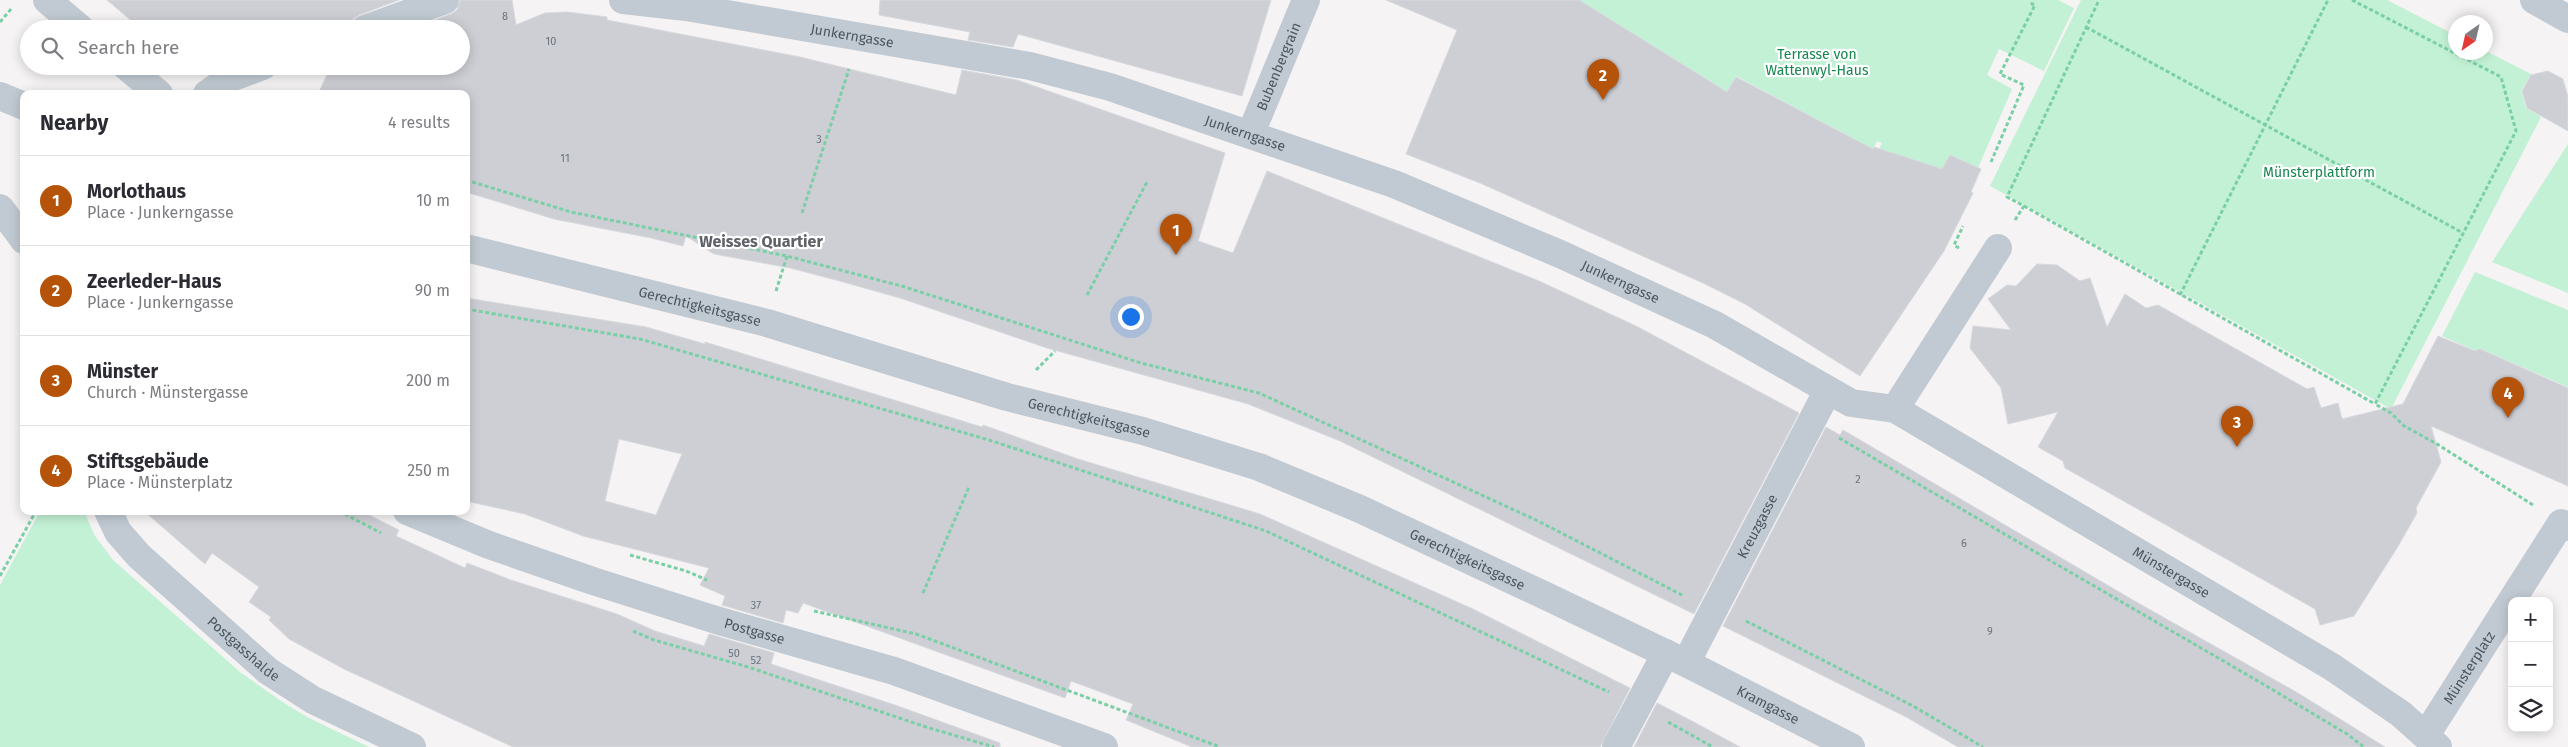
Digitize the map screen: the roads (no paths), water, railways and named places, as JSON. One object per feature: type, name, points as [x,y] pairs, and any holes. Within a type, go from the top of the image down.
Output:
[{"type":"street","points":[[47,0],[70,20]]},
{"type":"street","points":[[390,20],[445,0]]},
{"type":"street","name":"Junkerngasse","points":[[623,0],[686,7],[1030,66],[1110,87],[1251,133],[1394,184],[1560,254],[1715,325],[1828,390]]},
{"type":"street","name":"Bubenbergrain","points":[[1251,133],[1306,0]]},
{"type":"street","points":[[2534,0],[2568,19]]},
{"type":"street","points":[[137,75],[154,90]]},
{"type":"street","points":[[213,90],[228,79],[239,75]]},
{"type":"street","points":[[0,96],[20,104]]},
{"type":"street","points":[[0,208],[20,235]]},
{"type":"street","points":[[1895,409],[1998,248]]},
{"type":"street","name":"Gerechtigkeitsgasse","points":[[470,249],[767,323],[1008,396],[1143,431],[1259,467],[1360,509],[1676,658]]},
{"type":"street","name":"Münstergasse","points":[[1828,390],[1852,403],[1895,409],[2332,667],[2401,714],[2432,741]]},
{"type":"street","name":"Kreuzgasse","points":[[1616,747],[1676,658],[1828,390]]},
{"type":"street","name":"Postgasshalde","points":[[110,515],[123,539],[139,556],[268,670],[313,700],[412,747]]},
{"type":"street","name":"Postgasse","points":[[417,515],[489,545],[593,581],[716,620],[894,671],[1104,747]]},
{"type":"street","name":"Münsterplatz","points":[[2432,741],[2564,525]]},
{"type":"street","name":"Kramgasse","points":[[1676,658],[1851,747]]},
{"type":"place","name":"Zeerleder-Haus","points":[[1603,100]]},
{"type":"place","name":"Morlothaus","points":[[1176,255]]},
{"type":"place","name":"Stiftsgebäude","points":[[2508,418]]},
{"type":"place","name":"Münster","points":[[2237,447]]},
{"type":"district","name":"Weisses Quartier","points":[[761,241]]},
{"type":"park label","name":"Terrasse von Wattenwyl-Haus","points":[[1817,62]]},
{"type":"park label","name":"Münsterplattform","points":[[2319,172]]}]
